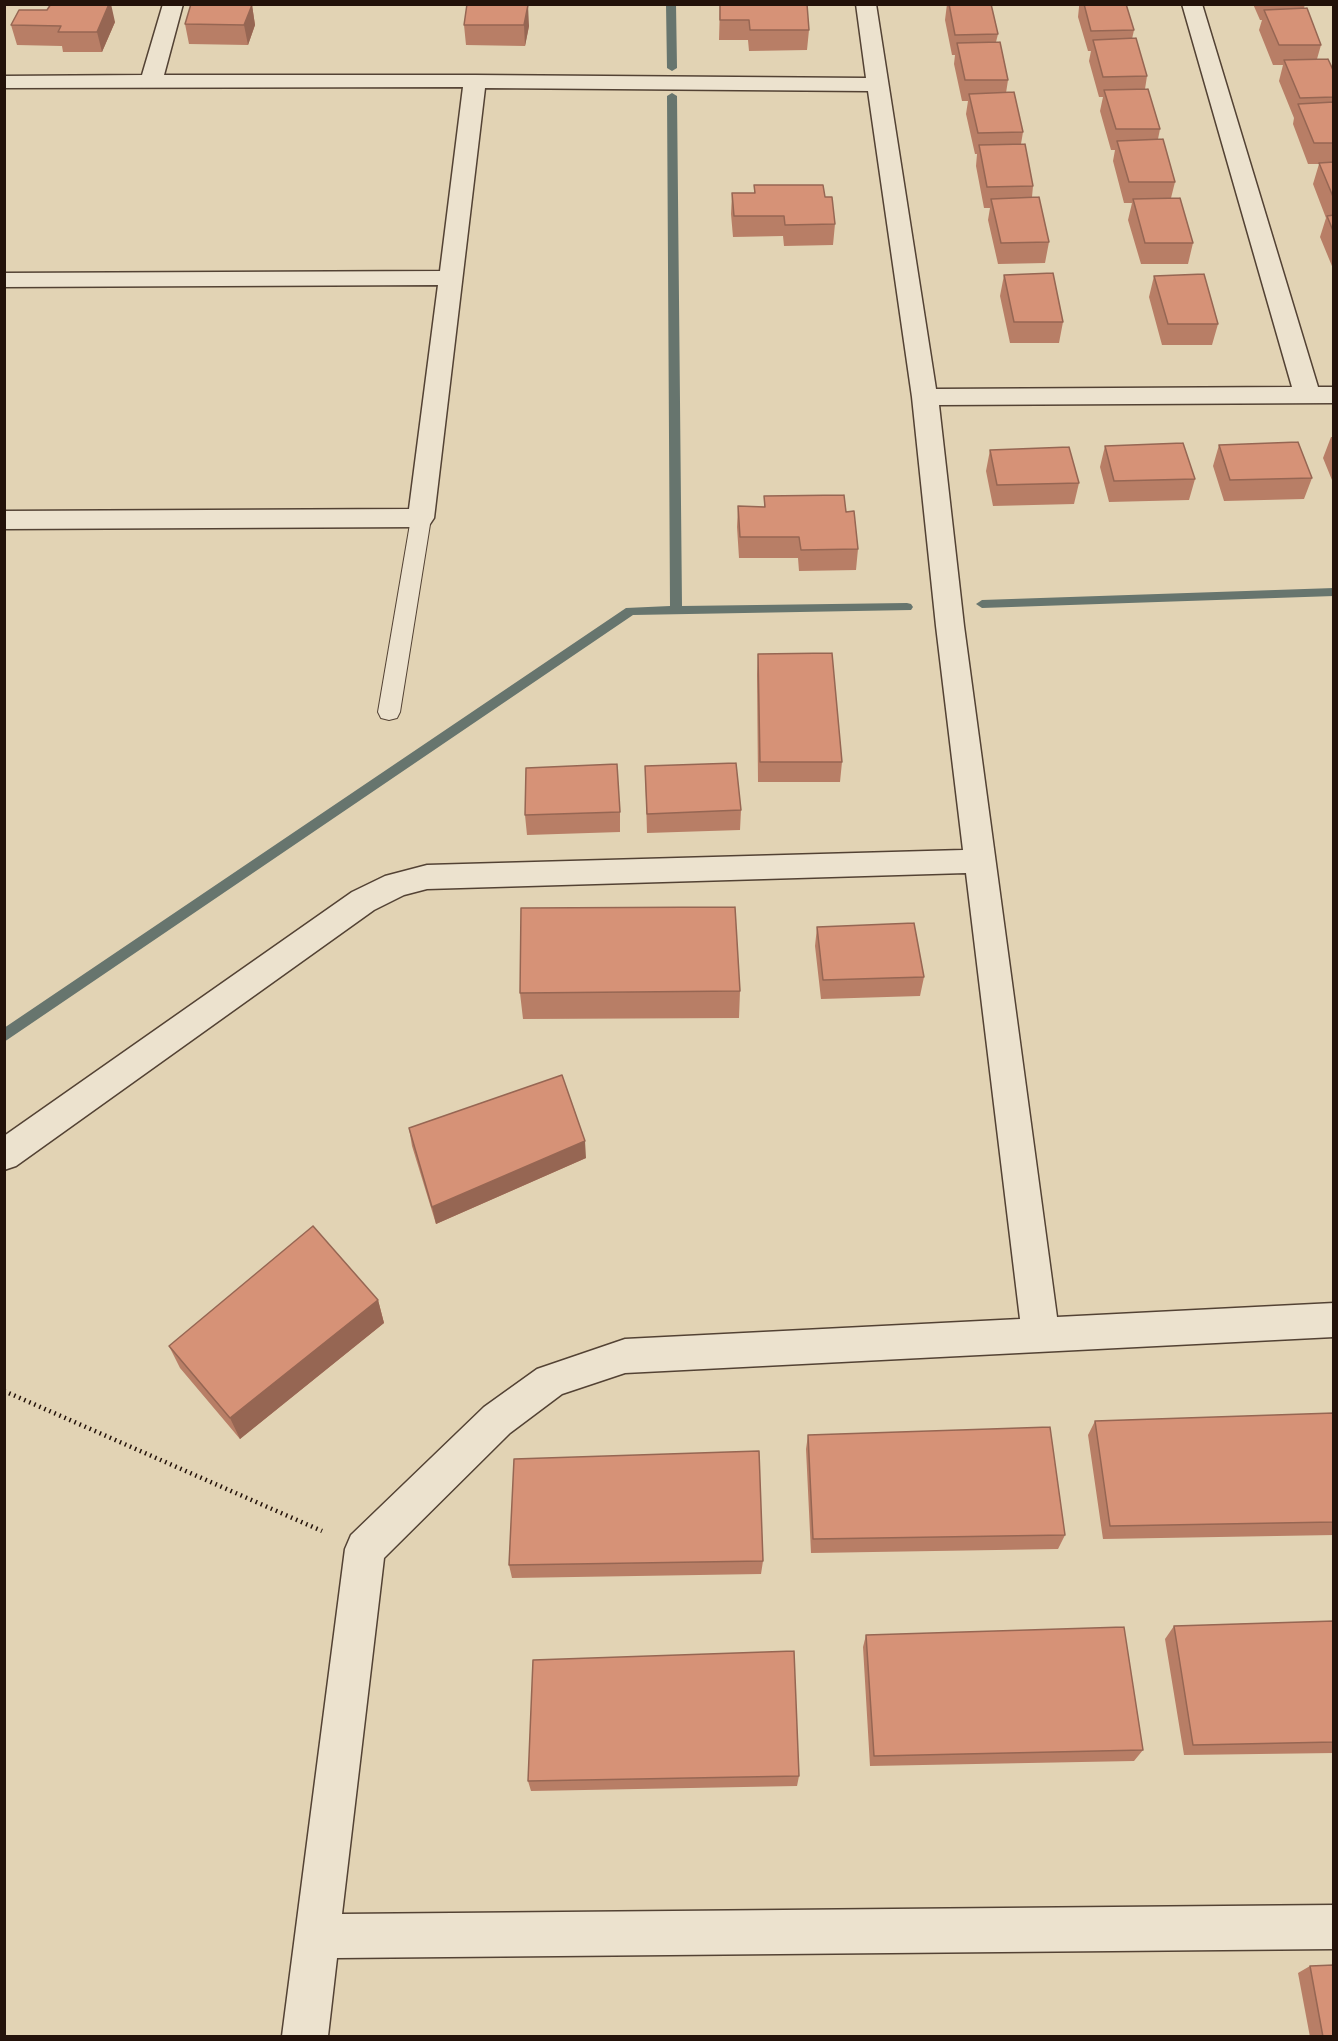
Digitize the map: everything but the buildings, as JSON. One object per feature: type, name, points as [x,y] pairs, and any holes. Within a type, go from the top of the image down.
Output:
[{"type":"street","points":[[151,82],[173,4]]},
{"type":"street","points":[[866,4],[925,397],[950,626],[1041,1335]]},
{"type":"street","points":[[1192,4],[1307,394]]},
{"type":"street","points":[[4,520],[421,519],[475,81]]},
{"type":"street","points":[[4,82],[475,81],[879,85]]},
{"type":"street","points":[[4,280],[451,278]]},
{"type":"street","points":[[925,397],[1334,394]]},
{"type":"street","points":[[4,1155],[363,901],[396,885],[427,877],[980,861]]},
{"type":"street","points":[[305,2037],[365,1549],[497,1420],[550,1381],[625,1356],[1334,1320]]},
{"type":"street","points":[[317,1936],[1334,1927]]},
{"type":"lane","points":[[389,712],[421,519]]},
{"type":"path","points":[[4,1391],[365,1549]]},
{"type":"waterway","points":[[671,4],[672,68]]},
{"type":"waterway","points":[[672,96],[676,610]]},
{"type":"waterway","points":[[982,604],[1334,592]]},
{"type":"waterway","points":[[4,1036],[630,611],[907,607]]}]
